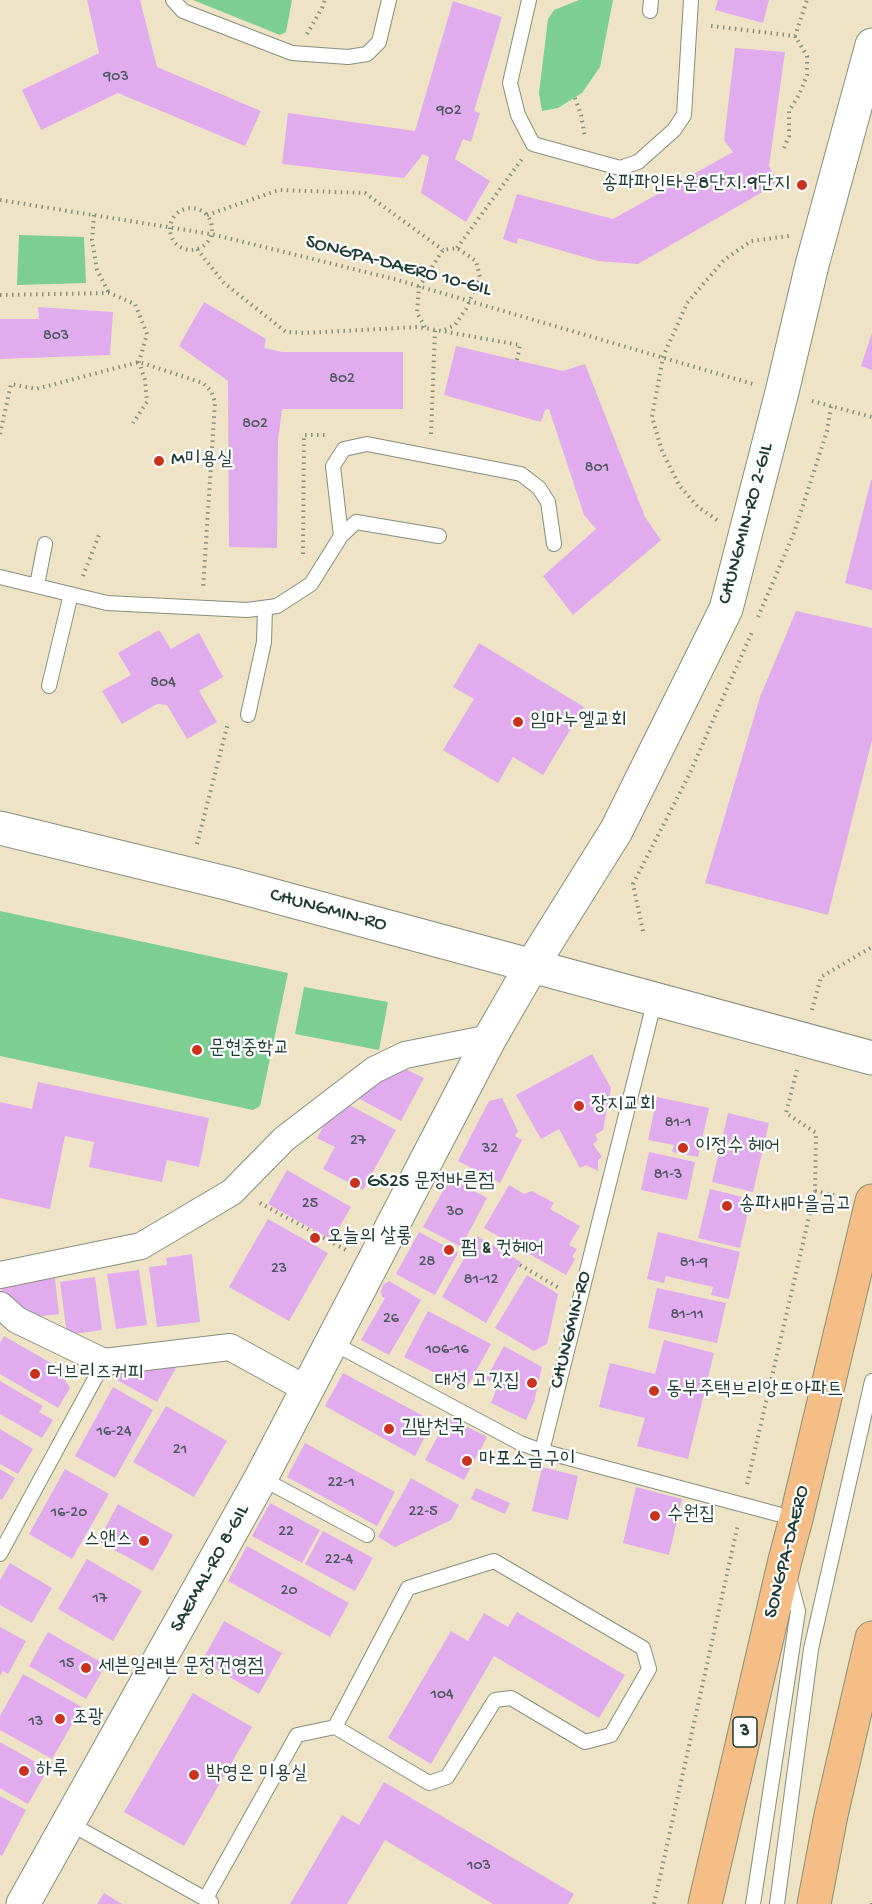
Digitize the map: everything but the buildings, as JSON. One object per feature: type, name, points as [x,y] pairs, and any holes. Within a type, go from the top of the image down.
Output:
[{"type":"main road","name":"SONGPA-DAERO","points":[[705,1904],[872,1201]]},
{"type":"main road","points":[[814,1904],[872,1638]]},
{"type":"street","name":"CHUNGMIN-RO 2-GIL","points":[[531,966],[616,831],[726,609],[819,238],[872,45]]},
{"type":"street","name":"CHUNGMIN-RO","points":[[0,828],[189,873],[872,1058]]},
{"type":"street","name":"SAEMAL-RO 8-GIL","points":[[23,1904],[261,1478],[490,1038],[531,966]]},
{"type":"street","points":[[0,1275],[141,1246],[235,1189],[284,1138],[374,1070],[405,1055],[490,1038]]},
{"type":"street","points":[[0,1305],[17,1320],[104,1362],[230,1347],[308,1390]]},
{"type":"lane","points":[[173,0],[183,11],[292,53],[348,57],[367,54],[379,42],[389,0]]},
{"type":"lane","points":[[527,0],[510,83],[518,115],[533,144],[620,168],[638,162],[674,130],[684,115],[691,0]]},
{"type":"lane","points":[[341,536],[333,466],[344,449],[367,444],[521,474],[539,488],[548,502],[554,544]]},
{"type":"lane","points":[[0,577],[107,603],[247,610],[277,606],[311,584],[341,536],[356,522],[439,536]]},
{"type":"lane","points":[[37,585],[45,544]]},
{"type":"lane","points":[[49,686],[74,594]]},
{"type":"lane","points":[[248,715],[264,642],[265,608]]},
{"type":"lane","name":"CHUNGMIN-RO","points":[[542,1451],[655,999]]},
{"type":"lane","points":[[333,1343],[520,1443],[542,1451],[796,1519]]},
{"type":"lane","points":[[0,1554],[104,1362]]},
{"type":"lane","points":[[777,1904],[811,1649],[872,1381]]},
{"type":"lane","points":[[261,1478],[367,1535]]},
{"type":"lane","points":[[753,1904],[798,1611],[785,1560]]},
{"type":"lane","points":[[69,1823],[209,1901],[297,1735],[335,1727],[429,1783],[447,1777],[495,1700],[511,1698],[585,1742],[611,1735],[649,1669],[643,1648],[494,1561],[408,1588],[335,1727]]},
{"type":"path","points":[[292,53],[309,33],[325,0]]},
{"type":"path","points":[[784,148],[789,136],[789,111],[807,75],[807,56],[795,36],[807,0]]},
{"type":"path","points":[[689,24],[795,36]]},
{"type":"path","points":[[575,98],[585,137],[583,157]]},
{"type":"path","points":[[457,248],[533,144]]},
{"type":"path","points":[[207,215],[279,190],[365,193],[443,250],[457,248],[476,261],[480,277],[456,325],[442,331]]},
{"type":"path","name":"SONGPA-DAERO 10-GIL","points":[[0,200],[211,234],[419,287],[872,417]]},
{"type":"path","points":[[195,208],[207,215],[211,220],[211,234],[203,246],[190,250],[177,245],[170,233],[170,226],[172,219],[181,210],[195,208]]},
{"type":"path","points":[[94,214],[92,240],[97,270],[109,293]]},
{"type":"path","points":[[745,538],[698,507],[679,484],[662,451],[652,417],[663,357],[687,303],[724,260],[751,242],[794,235],[819,238]]},
{"type":"path","points":[[198,249],[224,283],[286,332],[425,328],[520,345],[517,360]]},
{"type":"path","points":[[425,328],[417,313],[419,287],[443,250]]},
{"type":"path","points":[[0,295],[109,293],[135,304],[147,334],[139,362],[145,380],[147,402],[134,423]]},
{"type":"path","points":[[430,456],[435,330]]},
{"type":"path","points":[[0,434],[11,384],[36,390],[139,362],[202,383],[211,391],[215,402],[202,608]]},
{"type":"path","points":[[74,594],[99,535]]},
{"type":"path","points":[[189,873],[230,718]]},
{"type":"path","points":[[821,976],[872,947]]},
{"type":"path","points":[[235,1189],[372,1265]]},
{"type":"path","points":[[520,1265],[580,1300]]},
{"type":"green space","points":[[193,0],[292,0],[286,32],[280,35]]},
{"type":"green space","points":[[579,0],[613,0],[600,67],[582,93],[558,108],[542,111],[539,93],[548,19],[554,10]]},
{"type":"green space","points":[[19,235],[84,237],[86,283],[17,285]]},
{"type":"green space","points":[[0,911],[288,973],[260,1106],[253,1110],[0,1056]]},
{"type":"green space","points":[[304,987],[388,1002],[379,1050],[295,1034]]},
{"type":"place","name":"송파파인타운8단지.9단지","points":[[802,185]]},
{"type":"place","name":"M미용실","points":[[159,461]]},
{"type":"place","name":"임마누엘교회","points":[[518,722]]},
{"type":"place","name":"문현중학교","points":[[197,1050]]},
{"type":"place","name":"장지교회","points":[[579,1106]]},
{"type":"place","name":"이정수 헤어","points":[[683,1148]]},
{"type":"place","name":"GS25 문정바른점","points":[[355,1183]]},
{"type":"place","name":"송파새마을금고","points":[[727,1206]]},
{"type":"place","name":"오늘의 살롱","points":[[315,1238]]},
{"type":"place","name":"펌 & 컷헤어","points":[[449,1250]]},
{"type":"place","name":"더브리즈커피","points":[[35,1374]]},
{"type":"place","name":"대성 고깃집","points":[[532,1383]]},
{"type":"place","name":"동부주택브리앙뜨아파트","points":[[654,1391]]},
{"type":"place","name":"김밥천국","points":[[389,1429]]},
{"type":"place","name":"마포소금구이","points":[[467,1461]]},
{"type":"place","name":"수원집","points":[[655,1516]]},
{"type":"place","name":"스앤스","points":[[144,1541]]},
{"type":"place","name":"세븐일레븐 문정건영점","points":[[86,1668]]},
{"type":"place","name":"조광","points":[[60,1719]]},
{"type":"place","name":"하루","points":[[24,1771]]},
{"type":"place","name":"박영은 미용실","points":[[194,1775]]}]
